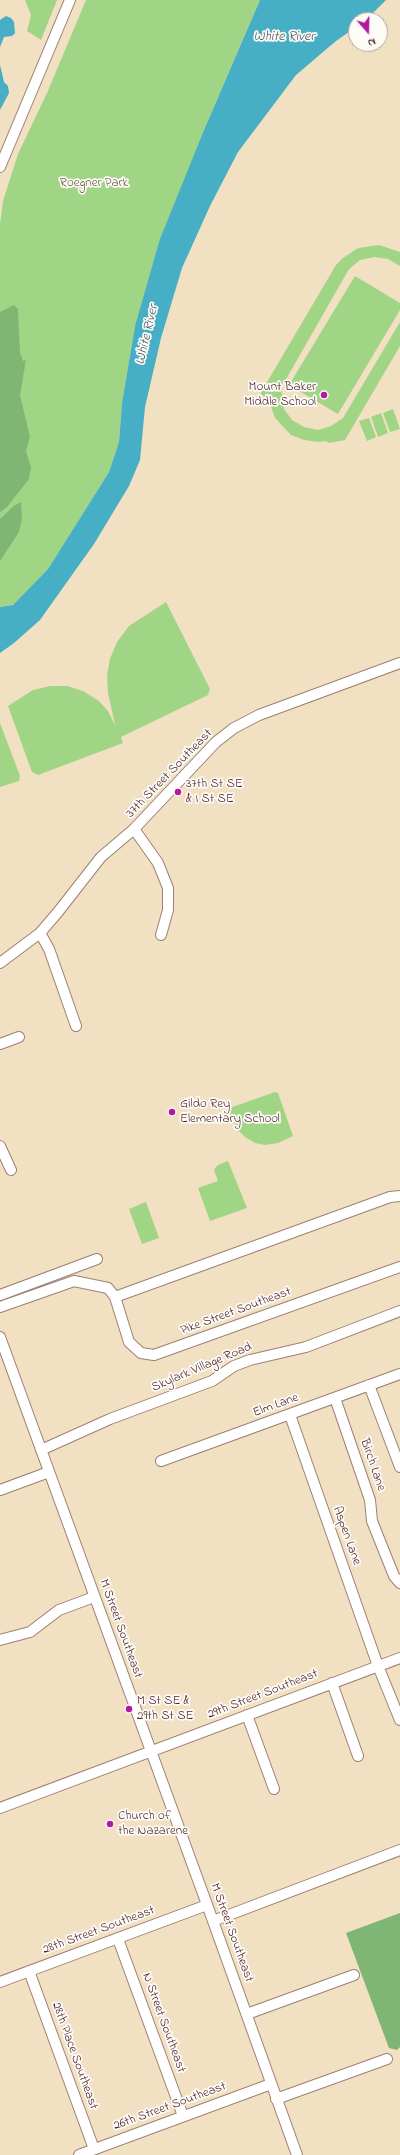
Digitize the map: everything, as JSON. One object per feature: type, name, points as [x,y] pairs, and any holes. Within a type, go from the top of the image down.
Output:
[{"type":"street","points":[[0,167],[70,0]]},
{"type":"street","name":"37th Street Southeast","points":[[0,963],[40,933],[101,857],[134,829],[216,742],[234,728],[260,715],[400,663]]},
{"type":"street","points":[[134,829],[158,863],[168,888],[168,910],[161,935]]},
{"type":"street","points":[[40,933],[49,949],[76,1026]]},
{"type":"street","points":[[0,1044],[18,1037]]},
{"type":"street","points":[[0,1146],[11,1170]]},
{"type":"street","points":[[0,1307],[74,1281],[108,1288],[115,1297],[390,1198],[400,1196]]},
{"type":"street","points":[[0,1295],[97,1259]]},
{"type":"street","name":"Pike Street Southeast","points":[[115,1297],[129,1342],[141,1353],[154,1355],[400,1267]]},
{"type":"street","name":"Skylark Village Road","points":[[41,1450],[110,1419],[212,1381],[234,1366],[250,1360],[306,1346],[400,1311]]},
{"type":"street","name":"M Street Southeast","points":[[0,1337],[3,1355],[41,1450],[297,2155]]},
{"type":"street","name":"Elm Lane","points":[[161,1462],[400,1374]]},
{"type":"street","points":[[369,1385],[400,1467]]},
{"type":"street","name":"Birch Lane","points":[[335,1398],[370,1500],[372,1521],[394,1576],[400,1584]]},
{"type":"street","name":"Aspen Lane","points":[[290,1415],[378,1666],[400,1720]]},
{"type":"street","points":[[0,1490],[49,1472]]},
{"type":"street","points":[[0,1640],[30,1632],[59,1610],[94,1597]]},
{"type":"street","name":"29th Street Southeast","points":[[0,1808],[400,1658]]},
{"type":"street","points":[[332,1683],[358,1756]]},
{"type":"street","points":[[248,1715],[274,1789]]},
{"type":"street","points":[[213,1921],[400,1850]]},
{"type":"street","name":"28th Street Southeast","points":[[0,1982],[118,1939],[207,1904]]},
{"type":"street","name":"N Street Southeast","points":[[118,1939],[184,2116]]},
{"type":"street","name":"28th Place Southeast","points":[[29,1971],[94,2149]]},
{"type":"street","points":[[247,2014],[354,1975]]},
{"type":"street","points":[[276,2099],[387,2059]]},
{"type":"street","name":"26th Street Southeast","points":[[79,2155],[271,2084]]},
{"type":"green space","points":[[25,0],[57,0],[41,40],[27,31],[31,15]]},
{"type":"green space","name":"Roegner Park","points":[[86,0],[260,0],[204,130],[135,326],[122,403],[119,442],[109,472],[48,569],[13,605],[0,607],[0,224],[3,201],[18,154],[47,93]]},
{"type":"green space","points":[[379,245],[400,252],[400,266],[388,259],[374,257],[360,260],[349,269],[281,388],[284,409],[292,420],[304,427],[318,430],[331,426],[343,418],[400,322],[400,346],[345,440],[329,443],[326,441],[318,442],[304,440],[291,435],[275,418],[268,398],[260,394],[336,265],[343,258],[358,248]]},
{"type":"green space","points":[[355,276],[400,303],[400,310],[338,414],[289,385]]},
{"type":"green space","points":[[14,305],[18,309],[20,353],[23,361],[26,360],[20,395],[30,437],[26,451],[31,468],[29,479],[7,507],[0,512],[0,312]]},
{"type":"green space","points":[[393,409],[400,429],[390,432],[383,413]]},
{"type":"green space","points":[[381,413],[388,433],[378,437],[371,417]]},
{"type":"green space","points":[[369,418],[376,437],[367,441],[359,421]]},
{"type":"green space","points":[[21,502],[22,519],[19,532],[0,561],[0,519],[15,505]]},
{"type":"green space","points":[[166,602],[210,689],[208,695],[121,737],[123,743],[38,775],[32,772],[8,706],[33,690],[50,686],[67,686],[83,691],[99,701],[108,711],[115,725],[108,693],[107,675],[110,659],[117,642],[129,626]]},
{"type":"green space","points":[[0,723],[20,776],[19,781],[0,787]]},
{"type":"green space","points":[[275,1092],[278,1093],[293,1136],[278,1143],[265,1145],[255,1143],[245,1137],[237,1129],[227,1109]]},
{"type":"green space","points":[[228,1161],[247,1208],[210,1221],[198,1188],[218,1181],[214,1170],[218,1165]]},
{"type":"green space","points":[[146,1202],[159,1238],[142,1244],[129,1209]]},
{"type":"green space","points":[[400,1913],[400,2047],[397,2050],[389,2048],[346,1933]]},
{"type":"water","name":"White River","points":[[260,0],[386,0],[374,12],[348,12],[348,33],[296,75],[238,152],[210,206],[182,268],[161,338],[145,407],[140,460],[129,486],[94,544],[40,620],[0,653],[0,607],[13,605],[48,569],[109,472],[119,442],[122,403],[135,326],[160,239],[204,130]]},
{"type":"water","points":[[6,16],[11,18],[14,22],[15,33],[12,36],[4,37],[0,47],[0,20]]},
{"type":"water","points":[[0,65],[4,82],[8,86],[9,93],[0,110]]},
{"type":"place","name":"Mount Baker Middle School","points":[[324,395]]},
{"type":"place","name":"37th St SE & I St SE","points":[[178,792]]},
{"type":"place","name":"Gildo Rey Elementary School","points":[[172,1112]]},
{"type":"place","name":"M St SE & 29th St SE","points":[[129,1709]]},
{"type":"place","name":"Church of the Nazarene","points":[[110,1824]]}]
